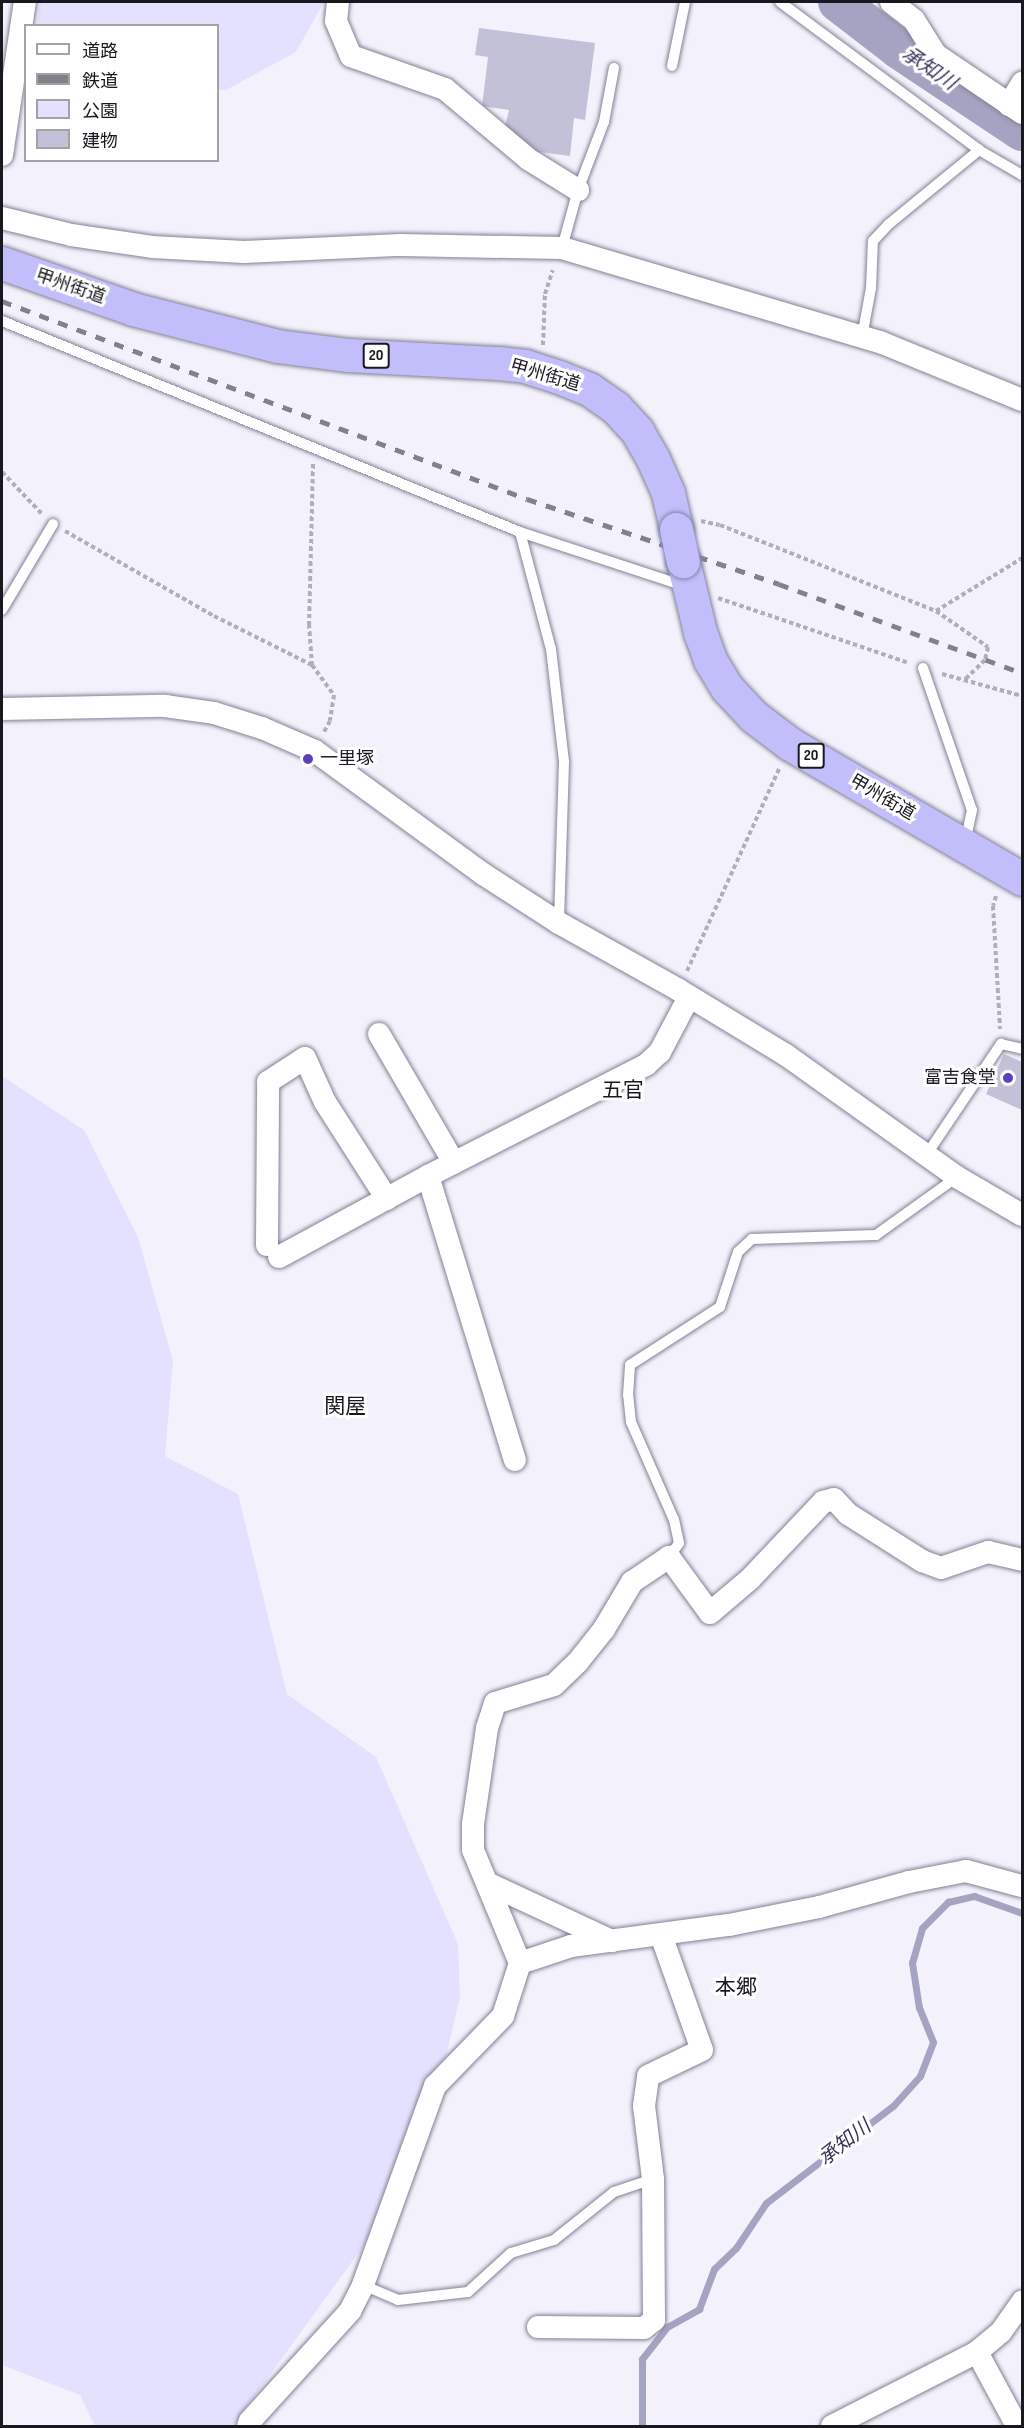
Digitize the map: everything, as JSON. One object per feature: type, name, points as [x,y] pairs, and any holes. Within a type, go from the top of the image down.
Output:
[{"type":"highway","name":"甲州街道","points":[[2,263],[134,309],[277,346],[348,355],[460,359],[525,366],[589,389],[615,407],[637,431],[653,459],[668,493],[700,632],[710,660],[727,688],[753,716],[790,744],[1014,874]]},
{"type":"street","points":[[2,155],[25,2]]},
{"type":"street","points":[[338,2],[336,21],[351,56],[445,89],[528,159],[578,190]]},
{"type":"street","points":[[891,2],[914,20],[935,54],[1016,109],[1023,83]]},
{"type":"street","points":[[2,218],[71,235],[152,247],[221,251],[401,245],[562,248],[862,337],[1023,399]]},
{"type":"street","points":[[2,709],[128,705],[165,706],[214,712],[262,728],[315,751],[483,874],[559,922],[786,1055],[957,1177],[1023,1215]]},
{"type":"street","points":[[387,1198],[325,1102],[305,1058],[268,1082],[273,1251],[387,1198],[646,1065],[660,1052],[684,994]]},
{"type":"street","points":[[380,1034],[454,1163]]},
{"type":"street","points":[[428,1176],[515,1460]]},
{"type":"street","points":[[248,2427],[250,2421],[350,2311],[363,2285],[435,2086],[503,2016],[520,1963],[472,1850],[473,1824],[487,1728],[495,1703],[554,1685],[577,1663],[604,1629],[632,1582],[669,1557],[710,1613],[750,1580],[823,1502],[834,1499],[848,1514],[922,1561],[941,1568],[988,1552],[1023,1560]]},
{"type":"street","points":[[520,1963],[571,1946],[661,1935],[819,1908],[909,1882],[966,1871],[1023,1886]]},
{"type":"street","points":[[487,1883],[612,1941]]},
{"type":"street","points":[[538,2327],[644,2328],[654,2319],[653,2179],[644,2106],[648,2076],[702,2050],[661,1935]]},
{"type":"street","points":[[832,2427],[858,2420],[977,2352],[1001,2332],[1023,2302]]},
{"type":"street","points":[[977,2352],[1017,2427]]},
{"type":"lane","points":[[672,66],[685,2]]},
{"type":"lane","points":[[780,2],[979,150],[1023,175]]},
{"type":"lane","points":[[562,248],[578,190],[604,122],[614,68]]},
{"type":"lane","points":[[862,337],[871,288],[873,241],[889,224],[979,150]]},
{"type":"lane","points":[[2,321],[520,532],[687,574]]},
{"type":"lane","points":[[2,610],[53,524]]},
{"type":"lane","points":[[520,532],[551,650],[564,762],[559,922]]},
{"type":"lane","points":[[923,668],[972,810],[964,845]]},
{"type":"lane","points":[[927,1154],[1001,1044],[1023,1049]]},
{"type":"lane","points":[[669,1557],[679,1543],[674,1520],[632,1422],[628,1395],[630,1365],[720,1307],[738,1252],[752,1239],[876,1234],[957,1177]]},
{"type":"lane","points":[[363,2285],[398,2300],[468,2292],[511,2253],[554,2240],[614,2192],[653,2179]]},
{"type":"path","points":[[532,348],[543,346],[545,294],[562,248]]},
{"type":"path","points":[[312,665],[309,624],[313,448]]},
{"type":"path","points":[[2,472],[53,524],[214,616],[312,665],[334,695],[330,721],[315,751]]},
{"type":"path","points":[[676,529],[702,521],[720,525],[936,611],[988,646],[985,660],[964,680]]},
{"type":"path","points":[[936,611],[1023,558]]},
{"type":"path","points":[[687,574],[923,668],[1023,696]]},
{"type":"path","points":[[684,994],[790,744]]},
{"type":"path","points":[[1001,1044],[993,906],[1014,874]]},
{"type":"green space","points":[[40,2],[324,2],[296,52],[226,90],[219,90],[219,24],[37,24]]},
{"type":"green space","points":[[2,1076],[84,1130],[138,1237],[173,1361],[165,1456],[238,1494],[287,1694],[376,1757],[458,1944],[460,1997],[420,2168],[233,2426],[95,2426],[80,2395],[2,2365]]},
{"type":"building","points":[[479,28],[595,43],[585,120],[574,118],[570,156],[517,149],[504,131],[509,110],[482,106],[488,57],[475,55]]},
{"type":"building","name":"富吉食堂","points":[[1004,1054],[1022,1062],[1022,1110],[986,1094]]},
{"type":"waterway","name":"承知川","points":[[838,2],[899,49],[1022,131]]},
{"type":"waterway","name":"承知川","points":[[642,2426],[642,2359],[667,2327],[699,2309],[714,2269],[736,2248],[766,2203],[893,2106],[920,2076],[933,2042],[919,2008],[912,1963],[922,1928],[948,1902],[974,1896],[1022,1913]]},
{"type":"railway","points":[[2,301],[527,499],[779,584],[1022,673]]},
{"type":"place","name":"一里塚","points":[[308,759]]},
{"type":"place","name":"富吉食堂","points":[[1008,1078]]},
{"type":"district","name":"五官","points":[[623,1091]]},
{"type":"district","name":"関屋","points":[[345,1407]]},
{"type":"district","name":"本郷","points":[[736,1988]]}]
